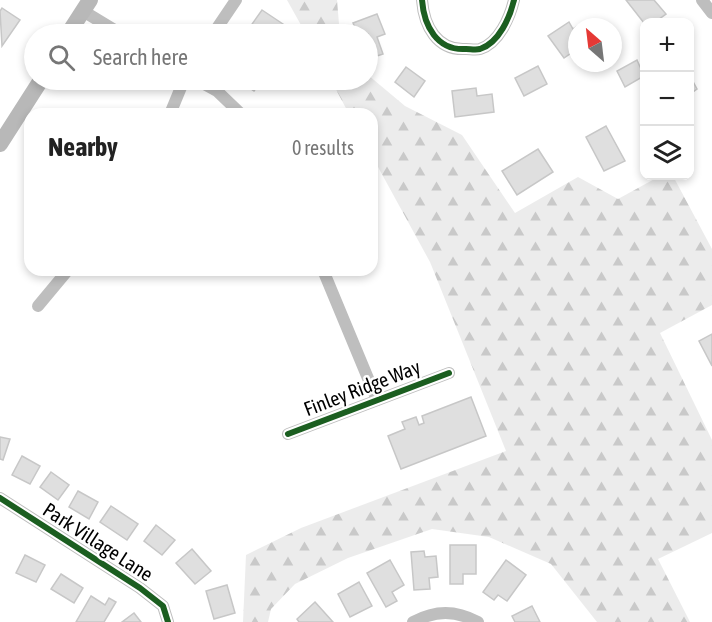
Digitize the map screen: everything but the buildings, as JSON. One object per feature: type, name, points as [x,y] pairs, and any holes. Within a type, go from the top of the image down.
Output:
[{"type":"main road","points":[[74,24],[86,6]]},
{"type":"main road","points":[[0,144],[35,90]]},
{"type":"street","points":[[220,24],[236,0]]},
{"type":"street","points":[[422,0],[425,21],[431,33],[442,44],[459,50],[480,49],[491,42],[507,21],[514,0]]},
{"type":"street","points":[[702,0],[712,13]]},
{"type":"street","points":[[86,6],[109,24]]},
{"type":"street","points":[[172,108],[180,90]]},
{"type":"street","points":[[217,90],[235,108]]},
{"type":"street","points":[[38,306],[63,276]]},
{"type":"street","name":"Finley Ridge Way","points":[[326,276],[377,399]]},
{"type":"street","name":"Finley Ridge Way","points":[[288,434],[449,373]]},
{"type":"street","name":"Park Village Lane","points":[[0,498],[140,588],[163,606],[168,622]]},
{"type":"street","points":[[413,622],[426,615],[456,612],[478,622]]},
{"type":"green space","points":[[287,0],[337,0],[339,24],[300,24]]},
{"type":"green space","points":[[378,83],[405,106],[462,135],[515,213],[578,177],[618,199],[653,180],[675,180],[712,249],[712,305],[660,333],[712,440],[712,533],[658,559],[690,622],[597,622],[551,564],[489,537],[432,529],[348,558],[295,584],[271,609],[268,622],[243,622],[246,555],[301,528],[506,451],[430,262],[378,167],[378,108],[346,108],[336,90],[378,90]]},
{"type":"cycle path","points":[[422,0],[426,19],[434,35],[447,46],[456,49],[480,49],[493,41],[510,14],[514,0]]},
{"type":"cycle path","points":[[288,434],[449,373]]},
{"type":"cycle path","points":[[0,498],[140,588],[163,606],[168,622]]}]
